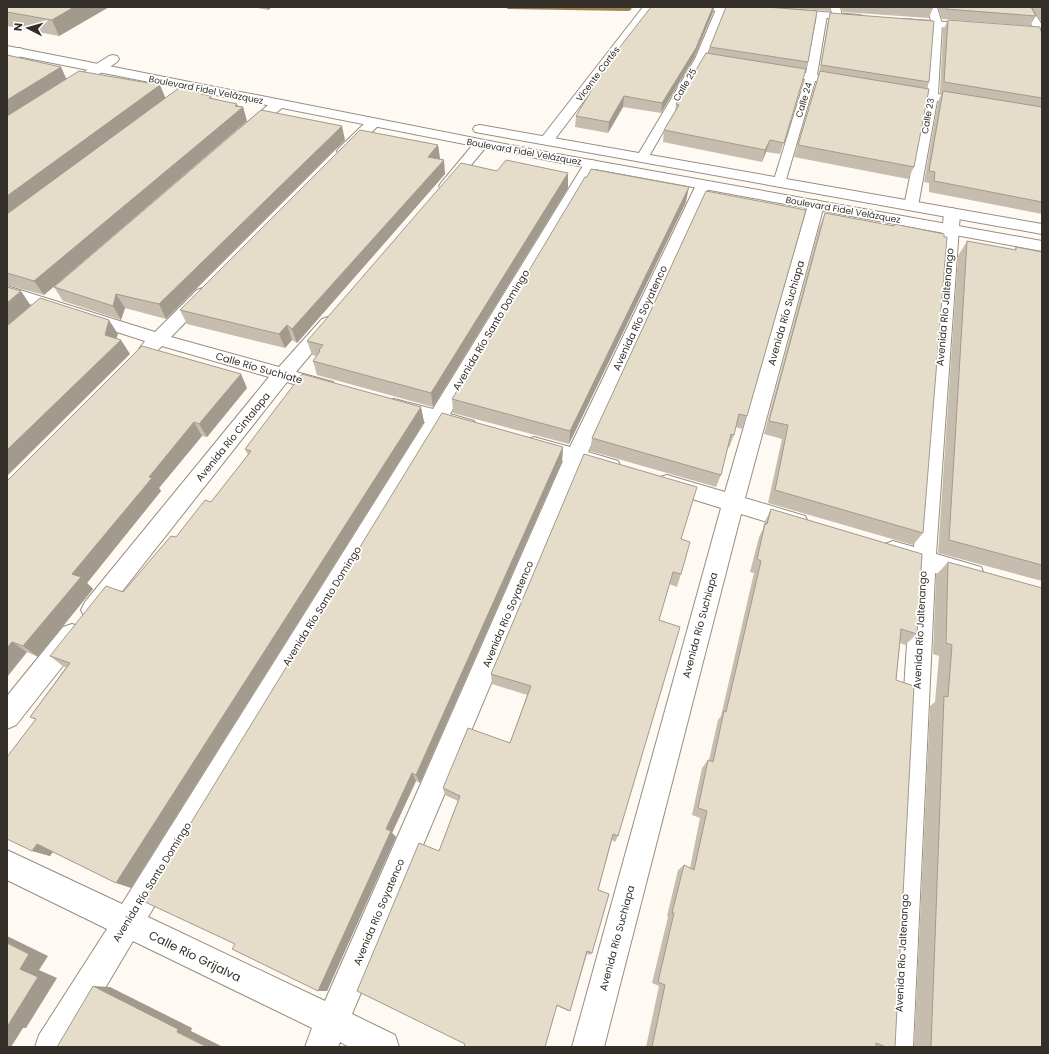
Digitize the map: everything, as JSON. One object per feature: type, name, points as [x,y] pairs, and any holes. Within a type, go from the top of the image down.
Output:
[{"type":"street","name":"Vicente Cortés","points":[[547,140],[649,7]]},
{"type":"street","points":[[706,7],[763,10]]},
{"type":"street","points":[[932,7],[937,24]]},
{"type":"street","points":[[1026,7],[1041,32],[1042,44]]},
{"type":"street","name":"Calle 25","points":[[642,158],[704,60],[721,8]]},
{"type":"street","points":[[778,12],[822,15],[836,12],[868,19]]},
{"type":"street","name":"Calle 24","points":[[779,183],[811,77],[822,15]]},
{"type":"street","points":[[891,21],[983,28]]},
{"type":"street","name":"Calle 23","points":[[911,206],[932,96],[937,24]]},
{"type":"street","points":[[1026,31],[1041,32]]},
{"type":"street","name":"Boulevard Fidel Velázquez","points":[[7,38],[114,59],[379,117],[481,144],[703,185],[816,205],[952,222],[1042,229]]},
{"type":"street","name":"Boulevard Fidel Velázquez","points":[[11,54],[98,68],[278,104],[379,117]]},
{"type":"street","points":[[59,94],[114,59]]},
{"type":"street","points":[[771,70],[856,84]]},
{"type":"street","points":[[181,96],[194,87]]},
{"type":"street","points":[[894,90],[979,104]]},
{"type":"street","points":[[236,140],[278,104]]},
{"type":"street","points":[[331,164],[379,117]]},
{"type":"street","name":"Boulevard Fidel Velázquez","points":[[471,127],[911,206],[952,222],[1042,246]]},
{"type":"street","points":[[433,200],[481,144]]},
{"type":"street","name":"Avenida Río Santo Domingo","points":[[51,1047],[438,418],[591,164]]},
{"type":"street","name":"Avenida Río Soyatenco","points":[[326,1034],[576,456],[703,185]]},
{"type":"street","name":"Avenida Río Suchiapa","points":[[588,1047],[733,503],[816,205]]},
{"type":"street","name":"Avenida Río Jaltenango","points":[[897,1047],[924,560],[952,222]]},
{"type":"street","points":[[135,362],[214,283]]},
{"type":"street","name":"Calle Río Suchiate","points":[[7,292],[158,339],[342,392]]},
{"type":"street","name":"Avenida Río Cintalapa","points":[[7,716],[282,375],[340,309]]},
{"type":"street","points":[[379,402],[484,431]]},
{"type":"street","points":[[515,439],[628,472]]},
{"type":"street","points":[[651,478],[817,528]]},
{"type":"street","points":[[870,544],[990,578]]},
{"type":"street","name":"Calle Río Grijalva","points":[[7,865],[126,923],[326,1034],[383,1047]]},
{"type":"building","points":[[7,7],[74,7],[52,20],[7,12]]},
{"type":"building","points":[[651,7],[713,7],[696,48],[662,103],[624,96],[609,122],[576,116],[609,61]]},
{"type":"building","points":[[726,7],[766,7],[817,11],[808,62],[710,47]]},
{"type":"building","points":[[946,7],[1031,7],[1036,16],[946,9]]},
{"type":"building","points":[[830,13],[934,21],[929,82],[821,65]]},
{"type":"building","points":[[948,20],[1040,27],[1042,35],[1042,98],[944,82]]},
{"type":"building","points":[[706,53],[806,69],[784,143],[770,140],[765,150],[664,130],[679,105],[676,104]]},
{"type":"building","points":[[7,55],[61,67],[7,100]]},
{"type":"building","points":[[79,71],[160,85],[7,196],[7,116]]},
{"type":"building","points":[[820,71],[929,89],[914,167],[798,145]]},
{"type":"building","points":[[179,88],[203,93],[201,94],[211,96],[209,98],[237,104],[235,106],[243,107],[34,281],[7,273],[7,214]]},
{"type":"building","points":[[943,91],[1042,107],[1042,202],[934,181],[935,172],[929,171]]},
{"type":"building","points":[[261,110],[342,126],[159,304],[116,294],[113,306],[54,287]]},
{"type":"building","points":[[360,130],[438,145],[428,157],[444,160],[292,329],[287,325],[279,334],[180,310]]},
{"type":"building","points":[[506,160],[568,173],[431,393],[313,361],[323,345],[307,341],[461,163],[497,171]]},
{"type":"building","points":[[591,169],[689,187],[570,431],[452,399],[585,177],[587,177]]},
{"type":"building","points":[[706,191],[806,210],[747,416],[739,414],[734,435],[731,434],[721,475],[592,438]]},
{"type":"building","points":[[825,213],[894,226],[894,224],[944,234],[944,237],[947,237],[923,533],[775,490],[788,425],[769,421]]},
{"type":"building","points":[[967,241],[1016,250],[1016,247],[1042,252],[1042,565],[949,540]]},
{"type":"building","points":[[7,287],[21,291],[7,303]]},
{"type":"building","points":[[40,298],[109,320],[105,335],[121,340],[7,450],[7,326]]},
{"type":"building","points":[[142,346],[241,374],[199,424],[194,422],[149,477],[152,478],[72,574],[81,577],[23,646],[12,642],[7,648],[7,481]]},
{"type":"building","points":[[302,374],[421,407],[116,883],[37,844],[32,851],[7,839],[7,757],[36,719],[30,717],[70,663],[50,656],[106,586],[123,592],[171,536],[176,537],[205,500],[211,502],[251,451],[245,449]]},
{"type":"building","points":[[442,413],[563,447],[416,775],[412,773],[386,829],[391,831],[318,991],[232,949],[235,944],[143,901]]},
{"type":"building","points":[[584,454],[697,487],[681,539],[690,542],[681,574],[673,572],[659,620],[680,627],[618,836],[613,834],[598,890],[609,894],[592,953],[587,951],[570,1011],[557,1005],[545,1047],[464,1047],[465,1044],[357,991],[419,843],[439,851],[460,796],[443,788],[468,728],[510,743],[531,686],[491,674]]},
{"type":"building","points":[[771,509],[922,554],[917,634],[901,629],[896,680],[914,686],[895,1047],[886,1047],[876,1043],[876,1047],[652,1047],[665,985],[658,982],[674,913],[672,913],[684,865],[694,870],[707,811],[698,808],[708,760],[713,762],[724,711],[726,712],[761,561],[757,559],[765,524],[767,524]]},
{"type":"building","points":[[948,562],[1042,588],[1042,1047],[931,1047],[944,696],[948,697],[952,645],[946,643]]},
{"type":"building","points":[[7,943],[29,954],[20,969],[38,977],[7,1027]]},
{"type":"building","points":[[93,986],[178,1029],[177,1032],[207,1047],[57,1047]]},
{"type":"waterway","points":[[508,7],[629,9]]}]
